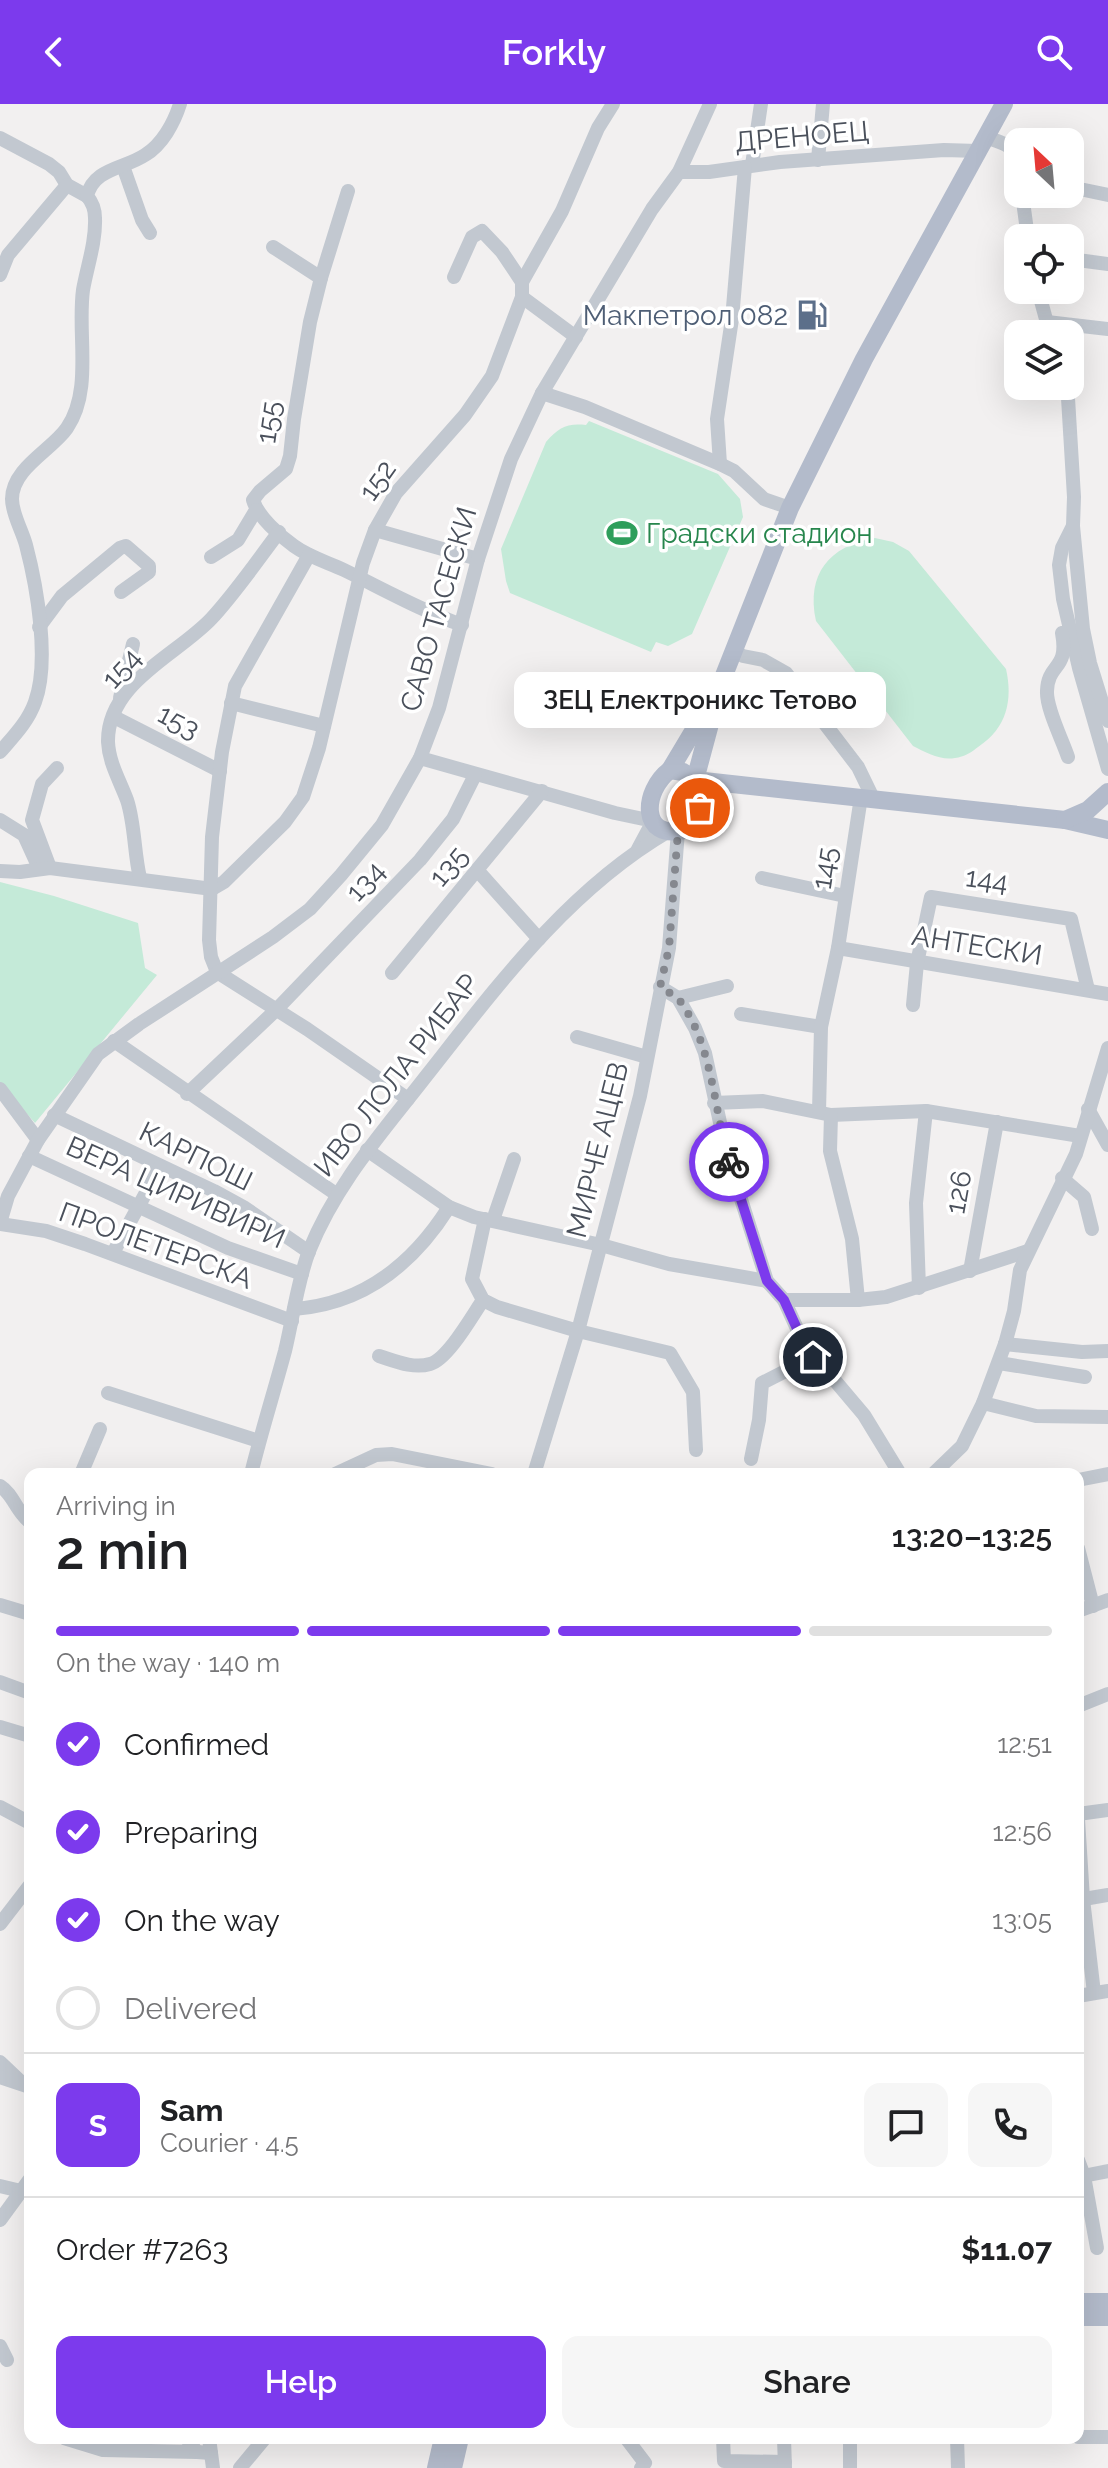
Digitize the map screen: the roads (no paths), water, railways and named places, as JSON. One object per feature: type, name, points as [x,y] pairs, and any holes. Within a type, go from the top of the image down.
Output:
[{"type":"main road","points":[[721,683],[670,770],[656,783],[649,798],[667,828],[692,823],[700,808],[701,792],[695,780],[721,683],[790,508],[864,359],[1004,104]]},
{"type":"main road","points":[[670,770],[683,772],[695,780],[1065,820],[1106,830]]},
{"type":"main road","points":[[700,808],[735,784]]},
{"type":"main road","points":[[1065,820],[1088,810],[1108,792]]},
{"type":"main road","points":[[1084,2302],[1108,2302]]},
{"type":"main road","points":[[1084,2317],[1108,2317]]},
{"type":"main road","points":[[436,2468],[442,2444]]},
{"type":"main road","points":[[453,2468],[459,2444]]},
{"type":"street","points":[[87,196],[98,176],[155,148],[180,104]]},
{"type":"street","name":"152","points":[[212,889],[234,873],[285,822],[303,797],[324,726],[363,563],[375,530],[396,493],[465,415],[492,376],[522,290],[562,211],[598,128],[613,104]]},
{"type":"street","name":"САВО ТАСЕСКИ","points":[[0,1224],[8,1196],[38,1140],[98,1054],[310,909],[382,825],[420,758],[439,708],[478,559],[506,473],[542,393],[652,209],[679,172],[710,104]]},
{"type":"street","points":[[720,464],[717,419],[749,166],[761,104]]},
{"type":"street","points":[[818,160],[823,104]]},
{"type":"street","points":[[0,138],[49,164],[67,185],[87,196],[94,205],[96,223],[83,292],[81,393],[77,410],[67,429],[27,469],[12,494],[29,557],[39,627],[41,679],[36,701],[19,730],[0,752]]},
{"type":"street","points":[[982,144],[1004,144]]},
{"type":"street","name":"ДРЕНОЕЦ","points":[[679,172],[709,172],[982,144]]},
{"type":"street","points":[[123,166],[142,220],[150,233]]},
{"type":"street","points":[[0,275],[8,255],[67,185]]},
{"type":"street","points":[[1084,190],[1108,195]]},
{"type":"street","name":"155","points":[[256,510],[253,500],[286,469],[290,456],[297,395],[321,278],[348,191]]},
{"type":"street","points":[[454,277],[472,237],[482,231],[502,252],[522,290],[576,337]]},
{"type":"street","points":[[273,247],[321,278]]},
{"type":"street","points":[[1084,261],[1108,264]]},
{"type":"street","points":[[1084,329],[1108,329]]},
{"type":"street","points":[[542,393],[585,407],[720,464],[734,471],[764,499],[790,508]]},
{"type":"street","points":[[1066,400],[1083,629],[1108,721]]},
{"type":"street","points":[[211,557],[238,540],[256,510],[309,555],[423,611],[462,625]]},
{"type":"street","points":[[1073,526],[1062,548],[1059,565],[1063,599],[1108,769]]},
{"type":"street","points":[[375,530],[478,559]]},
{"type":"street","name":"154","points":[[140,878],[127,801],[116,776],[110,750],[110,731],[116,711],[135,683],[212,618],[279,532]]},
{"type":"street","points":[[39,627],[62,596],[126,546],[149,566],[149,572],[121,592]]},
{"type":"street","points":[[309,555],[241,672],[231,703],[212,837],[211,957],[217,972],[408,1099]]},
{"type":"street","points":[[1063,599],[1058,606],[1065,649],[1063,661],[1049,676],[1046,694],[1068,757]]},
{"type":"street","points":[[116,711],[133,644]]},
{"type":"street","points":[[734,651],[763,660],[786,673],[858,767],[867,797]]},
{"type":"street","points":[[231,703],[324,726]]},
{"type":"street","name":"153","points":[[116,711],[220,771]]},
{"type":"street","points":[[420,758],[667,828]]},
{"type":"street","points":[[45,868],[32,820],[42,784],[57,768]]},
{"type":"street","name":"134","points":[[187,1094],[276,1010],[420,860],[453,819],[475,775]]},
{"type":"street","name":"135","points":[[392,973],[542,791]]},
{"type":"street","points":[[1106,830],[1102,811],[1108,792]]},
{"type":"street","name":"145","points":[[858,1300],[852,1239],[830,1151],[821,1027],[867,797]]},
{"type":"street","points":[[0,820],[24,835],[45,868]]},
{"type":"street","name":"ИВО ЛОЛА РИБАР","points":[[252,1468],[302,1274],[336,1194],[367,1150],[539,939],[637,850],[667,828]]},
{"type":"street","name":"МИРЧЕ АЦЕВ","points":[[536,1468],[578,1331],[640,1096],[669,948],[667,828]]},
{"type":"street","points":[[0,871],[45,868],[212,889]]},
{"type":"street","points":[[478,871],[539,939]]},
{"type":"street","points":[[762,878],[845,896]]},
{"type":"street","name":"144","points":[[913,1005],[917,963],[931,897],[1071,919],[1088,990]]},
{"type":"street","name":"АНТЕСКИ","points":[[838,948],[1108,994]]},
{"type":"street","points":[[678,998],[727,986]]},
{"type":"street","points":[[660,987],[678,998],[705,1053],[714,1103],[743,1214],[767,1281],[784,1300],[804,1344],[864,1415],[896,1468]]},
{"type":"street","points":[[741,1014],[821,1027]]},
{"type":"street","points":[[577,1037],[647,1057]]},
{"type":"street","points":[[114,1041],[336,1194]]},
{"type":"street","points":[[939,1468],[962,1446],[983,1403],[1005,1344],[1020,1270],[1076,1154],[1108,1048]]},
{"type":"street","points":[[0,1089],[38,1140]]},
{"type":"street","points":[[714,1103],[763,1101],[825,1114],[926,1111],[1080,1136]]},
{"type":"street","points":[[1088,1109],[1108,1145]]},
{"type":"street","points":[[919,1288],[916,1203],[926,1111]]},
{"type":"street","name":"КАРПОШ","points":[[54,1115],[214,1191],[245,1208],[309,1252]]},
{"type":"street","name":"126","points":[[970,1271],[997,1122]]},
{"type":"street","points":[[367,1150],[449,1207],[489,1220],[669,1264],[767,1281]]},
{"type":"street","name":"ВЕРА ЦИРИВИРИ","points":[[29,1156],[228,1248],[302,1274]]},
{"type":"street","points":[[514,1159],[489,1220],[472,1279],[483,1300],[578,1331],[670,1353],[693,1392],[696,1450]]},
{"type":"street","points":[[113,1253],[160,1167]]},
{"type":"street","points":[[1062,1178],[1084,1197],[1092,1229]]},
{"type":"street","points":[[0,1181],[8,1196]]},
{"type":"street","points":[[293,1315],[347,1297],[398,1269],[436,1228],[449,1207]]},
{"type":"street","name":"ПРОЛЕТЕРСКА","points":[[0,1224],[46,1231],[113,1253],[159,1274],[293,1315]]},
{"type":"street","points":[[784,1300],[886,1297],[1028,1251]]},
{"type":"street","points":[[379,1356],[405,1365],[429,1365],[458,1336],[483,1300]]},
{"type":"street","points":[[1005,1344],[1082,1352],[1108,1351]]},
{"type":"street","points":[[751,1459],[762,1383],[813,1357]]},
{"type":"street","points":[[999,1363],[1085,1377]]},
{"type":"street","points":[[108,1393],[259,1441]]},
{"type":"street","points":[[983,1403],[1036,1416],[1108,1417]]},
{"type":"street","points":[[84,1468],[100,1429]]},
{"type":"street","points":[[348,1468],[376,1455],[392,1454],[462,1468]]},
{"type":"street","points":[[1084,1479],[1108,1474]]},
{"type":"street","points":[[0,1486],[24,1518]]},
{"type":"street","points":[[1084,1571],[1093,1606]]},
{"type":"street","points":[[1084,1609],[1108,1600]]},
{"type":"street","points":[[0,1605],[24,1612]]},
{"type":"street","points":[[0,1682],[24,1691]]},
{"type":"street","points":[[1084,1704],[1108,1694]]},
{"type":"street","points":[[0,1727],[24,1734]]},
{"type":"street","points":[[0,1807],[24,1820]]},
{"type":"street","points":[[1084,1815],[1108,1810]]},
{"type":"street","points":[[0,1924],[24,1893]]},
{"type":"street","points":[[1084,1899],[1108,1895]]},
{"type":"street","points":[[1084,1918],[1101,1992]]},
{"type":"street","points":[[0,2062],[24,2084]]},
{"type":"street","points":[[0,2077],[24,2085]]},
{"type":"street","points":[[1084,2176],[1108,2171]]},
{"type":"street","points":[[0,2186],[24,2186]]},
{"type":"street","points":[[0,2220],[24,2189]]},
{"type":"street","points":[[1084,2190],[1097,2248]]},
{"type":"street","points":[[1084,2437],[1108,2437]]},
{"type":"street","points":[[84,2444],[103,2450],[207,2453]]},
{"type":"street","points":[[240,2468],[260,2444]]},
{"type":"street","points":[[631,2444],[645,2463],[641,2468]]},
{"type":"street","points":[[723,2444],[724,2461],[785,2465],[784,2444]]},
{"type":"street","points":[[850,2444],[850,2468]]},
{"type":"street","points":[[957,2444],[958,2468]]},
{"type":"place","name":"Макпетрол 082","points":[[812,315]]},
{"type":"place","name":"Градски стадион","points":[[622,533]]},
{"type":"place","name":"ЗЕЦ Електроникс Тетово","points":[[700,808]]}]
